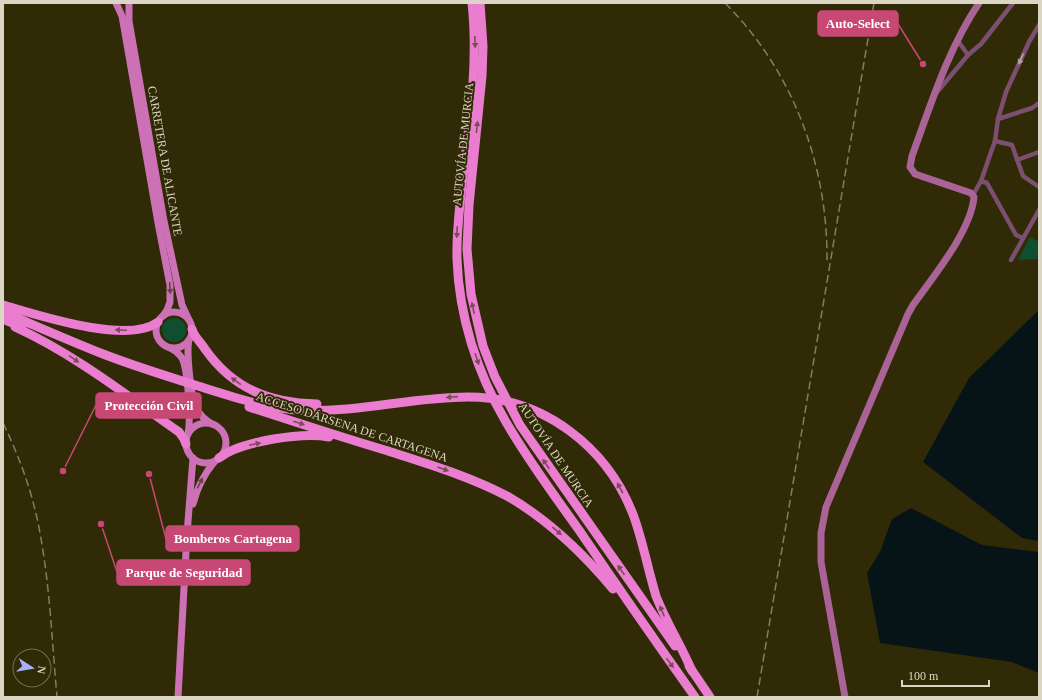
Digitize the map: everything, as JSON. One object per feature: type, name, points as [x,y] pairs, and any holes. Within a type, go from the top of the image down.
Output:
[{"type":"highway","name":"AUTOVÍA DE MURCIA","points":[[472,3],[475,66],[469,166],[468,272],[473,309],[483,346],[493,374],[511,411],[526,435],[710,697]]},
{"type":"highway","name":"AUTOVÍA DE MURCIA","points":[[480,3],[483,46],[482,76],[469,166],[457,231],[457,266],[463,311],[473,349],[482,374],[509,427],[648,631],[695,697]]},
{"type":"highway","points":[[3,305],[67,323],[112,329],[143,329],[151,326],[161,319]]},
{"type":"highway","name":"ACCESO DÁRSENA DE CARTAGENA","points":[[3,312],[105,355],[180,383]]},
{"type":"highway","points":[[3,320],[33,335],[74,359],[179,432],[186,441]]},
{"type":"highway","name":"ACCESO DÁRSENA DE CARTAGENA","points":[[3,320],[104,360],[180,383],[255,403],[294,410],[339,409],[458,397],[479,397],[498,399],[523,405],[535,410],[567,428],[585,443],[599,457],[614,477],[634,517],[652,582],[662,610],[692,670]]},
{"type":"highway","points":[[191,329],[194,336],[212,359],[226,373],[243,386],[263,396],[297,403],[328,405],[424,400]]},
{"type":"highway","name":"ACCESO DÁRSENA DE CARTAGENA","points":[[199,388],[472,480],[507,496],[552,527],[579,551],[624,603],[641,626],[648,631]]},
{"type":"highway","points":[[217,459],[227,452],[241,447],[302,435],[314,435],[336,439],[406,457]]},
{"type":"main road","name":"CARRETERA DE ALICANTE","points":[[116,3],[122,16],[170,285],[169,306],[161,319]]},
{"type":"main road","name":"CARRETERA DE ALICANTE","points":[[129,3],[129,21],[164,222],[182,305],[191,329],[188,355],[194,404],[201,416],[215,426]]},
{"type":"main road","points":[[845,697],[821,562],[821,534],[826,507],[913,305],[959,238],[974,200],[973,195],[970,192],[915,174],[910,167],[934,95],[958,41],[979,3]]},
{"type":"main road","points":[[167,346],[173,348],[180,347],[187,342],[191,329],[184,315],[178,312],[171,312],[161,319],[156,330],[162,342],[167,346],[179,355],[184,366],[190,418],[186,441],[188,452],[193,458],[204,463],[217,459]]},
{"type":"main road","points":[[186,441],[192,429],[199,424],[207,424],[215,426],[222,432],[225,442],[224,451],[198,486],[187,534]]},
{"type":"main road","points":[[178,697],[187,534],[193,458]]},
{"type":"street","points":[[934,95],[968,54],[981,44],[1013,3]]},
{"type":"street","points":[[973,195],[981,181],[995,141],[998,120],[1004,98],[1029,42],[1039,25]]},
{"type":"street","points":[[958,41],[968,54]]},
{"type":"street","points":[[998,120],[1038,105]]},
{"type":"street","points":[[995,141],[1012,145],[1023,176],[1039,187]]},
{"type":"street","points":[[1017,160],[1039,152]]},
{"type":"street","points":[[981,181],[987,183],[1016,234],[1023,238]]},
{"type":"street","points":[[1011,260],[1039,210]]},
{"type":"green space","points":[[1030,237],[1039,242],[1039,259],[1018,260]]},
{"type":"green space","points":[[174,318],[183,321],[186,330],[183,339],[174,342],[165,339],[162,330],[165,321]]},
{"type":"shaded area","points":[[1039,310],[1039,541],[1022,538],[923,462],[969,378]]},
{"type":"shaded area","points":[[911,508],[982,545],[1039,552],[1039,673],[1012,662],[880,643],[867,573],[880,552],[892,519]]},
{"type":"railway","points":[[725,3],[749,30],[770,59],[787,89],[802,122],[813,155],[821,190],[826,226],[827,262]]},
{"type":"railway","points":[[757,697],[874,3]]},
{"type":"railway","points":[[3,423],[25,476],[34,504],[40,533],[48,594],[57,697]]},
{"type":"place","name":"Auto-Select","points":[[923,64]]},
{"type":"place","name":"Protección Civil","points":[[63,471]]},
{"type":"place","name":"Bomberos Cartagena","points":[[149,474]]},
{"type":"place","name":"Parque de Seguridad","points":[[101,524]]}]
